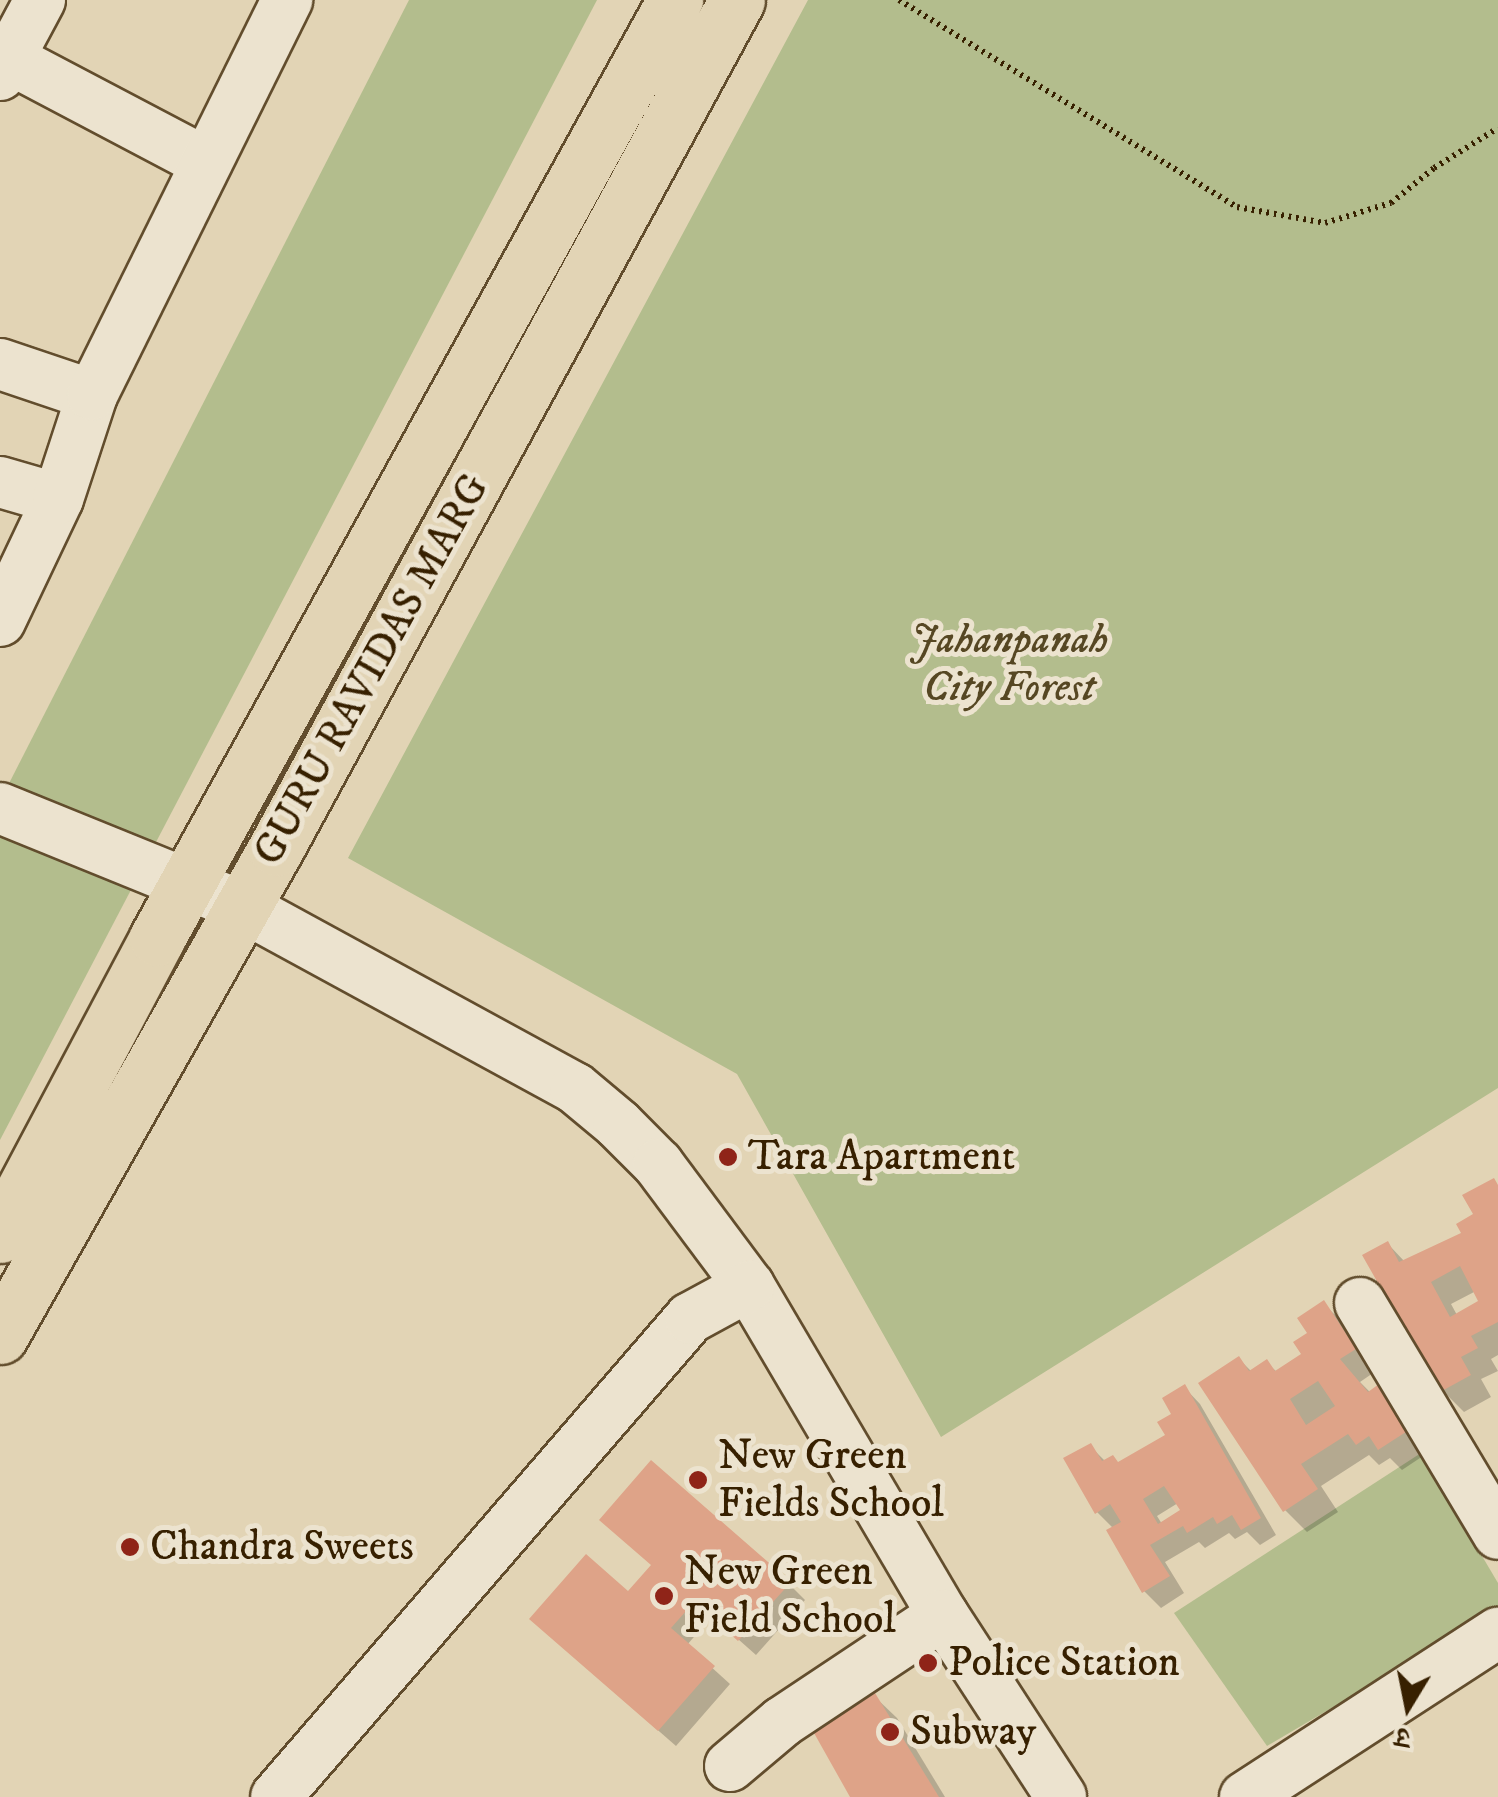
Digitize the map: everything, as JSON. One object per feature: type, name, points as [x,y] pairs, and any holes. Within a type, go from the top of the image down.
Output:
[{"type":"main road","name":"GURU RAVIDAS MARG","points":[[0,1235],[188,883],[676,0]]},
{"type":"main road","name":"GURU RAVIDAS MARG","points":[[0,1336],[241,906],[737,0]]},
{"type":"street","points":[[40,0],[3,63],[205,162]]},
{"type":"street","points":[[0,621],[58,499],[92,395],[287,0]]},
{"type":"street","points":[[0,364],[92,395]]},
{"type":"street","points":[[0,482],[58,499]]},
{"type":"street","points":[[0,808],[241,906],[575,1088],[658,1164],[749,1286],[944,1615],[1061,1797]]},
{"type":"street","points":[[276,1797],[690,1318],[749,1286]]},
{"type":"street","points":[[1360,1303],[1498,1534]]},
{"type":"street","points":[[730,1766],[782,1722],[944,1615]]},
{"type":"street","points":[[1245,1797],[1498,1634]]},
{"type":"path","points":[[898,0],[1237,207],[1325,222],[1391,203],[1434,168],[1498,128]]},
{"type":"green space","points":[[409,0],[597,0],[0,1140],[0,801]]},
{"type":"green space","name":"Jahanpanah City Forest","points":[[808,0],[1498,0],[1498,1088],[941,1437],[737,1074],[348,858]]},
{"type":"green space","points":[[1421,1453],[1498,1583],[1498,1610],[1267,1746],[1174,1613]]},
{"type":"building","points":[[1494,1178],[1498,1185],[1498,1322],[1471,1336],[1478,1348],[1461,1357],[1471,1375],[1440,1392],[1362,1255],[1388,1241],[1399,1262],[1461,1233],[1456,1224],[1473,1214],[1462,1195]],"holes":[[[1460,1266],[1478,1301],[1450,1317],[1431,1282]]]},
{"type":"building","points":[[1324,1300],[1356,1349],[1340,1359],[1368,1392],[1379,1384],[1409,1430],[1378,1450],[1369,1436],[1356,1445],[1348,1434],[1301,1464],[1318,1489],[1283,1512],[1198,1383],[1239,1356],[1249,1371],[1267,1359],[1275,1371],[1301,1354],[1293,1342],[1307,1333],[1297,1318]],"holes":[[[1318,1381],[1335,1406],[1306,1425],[1290,1399]]]},
{"type":"building","points":[[1185,1384],[1261,1518],[1241,1530],[1232,1515],[1217,1524],[1213,1517],[1187,1533],[1183,1526],[1150,1545],[1170,1576],[1142,1593],[1106,1530],[1121,1522],[1110,1504],[1095,1514],[1063,1458],[1091,1443],[1102,1461],[1113,1455],[1118,1462],[1165,1435],[1157,1422],[1171,1414],[1162,1398]],"holes":[[[1164,1486],[1180,1510],[1158,1524],[1143,1499]]]},
{"type":"building","name":"New Green Field School","points":[[651,1460],[791,1582],[738,1641],[694,1602],[671,1628],[715,1666],[658,1731],[529,1619],[586,1554],[628,1591],[651,1565],[599,1520]]},
{"type":"building","points":[[875,1693],[939,1797],[850,1797],[814,1733]]},
{"type":"place","name":"Tara Apartment","points":[[728,1157]]},
{"type":"place","name":"New Green Fields School","points":[[698,1480]]},
{"type":"place","name":"Chandra Sweets","points":[[130,1547]]},
{"type":"place","name":"New Green Field School","points":[[664,1596]]},
{"type":"place","name":"Police Station","points":[[928,1663]]},
{"type":"place","name":"Subway","points":[[890,1732]]}]
